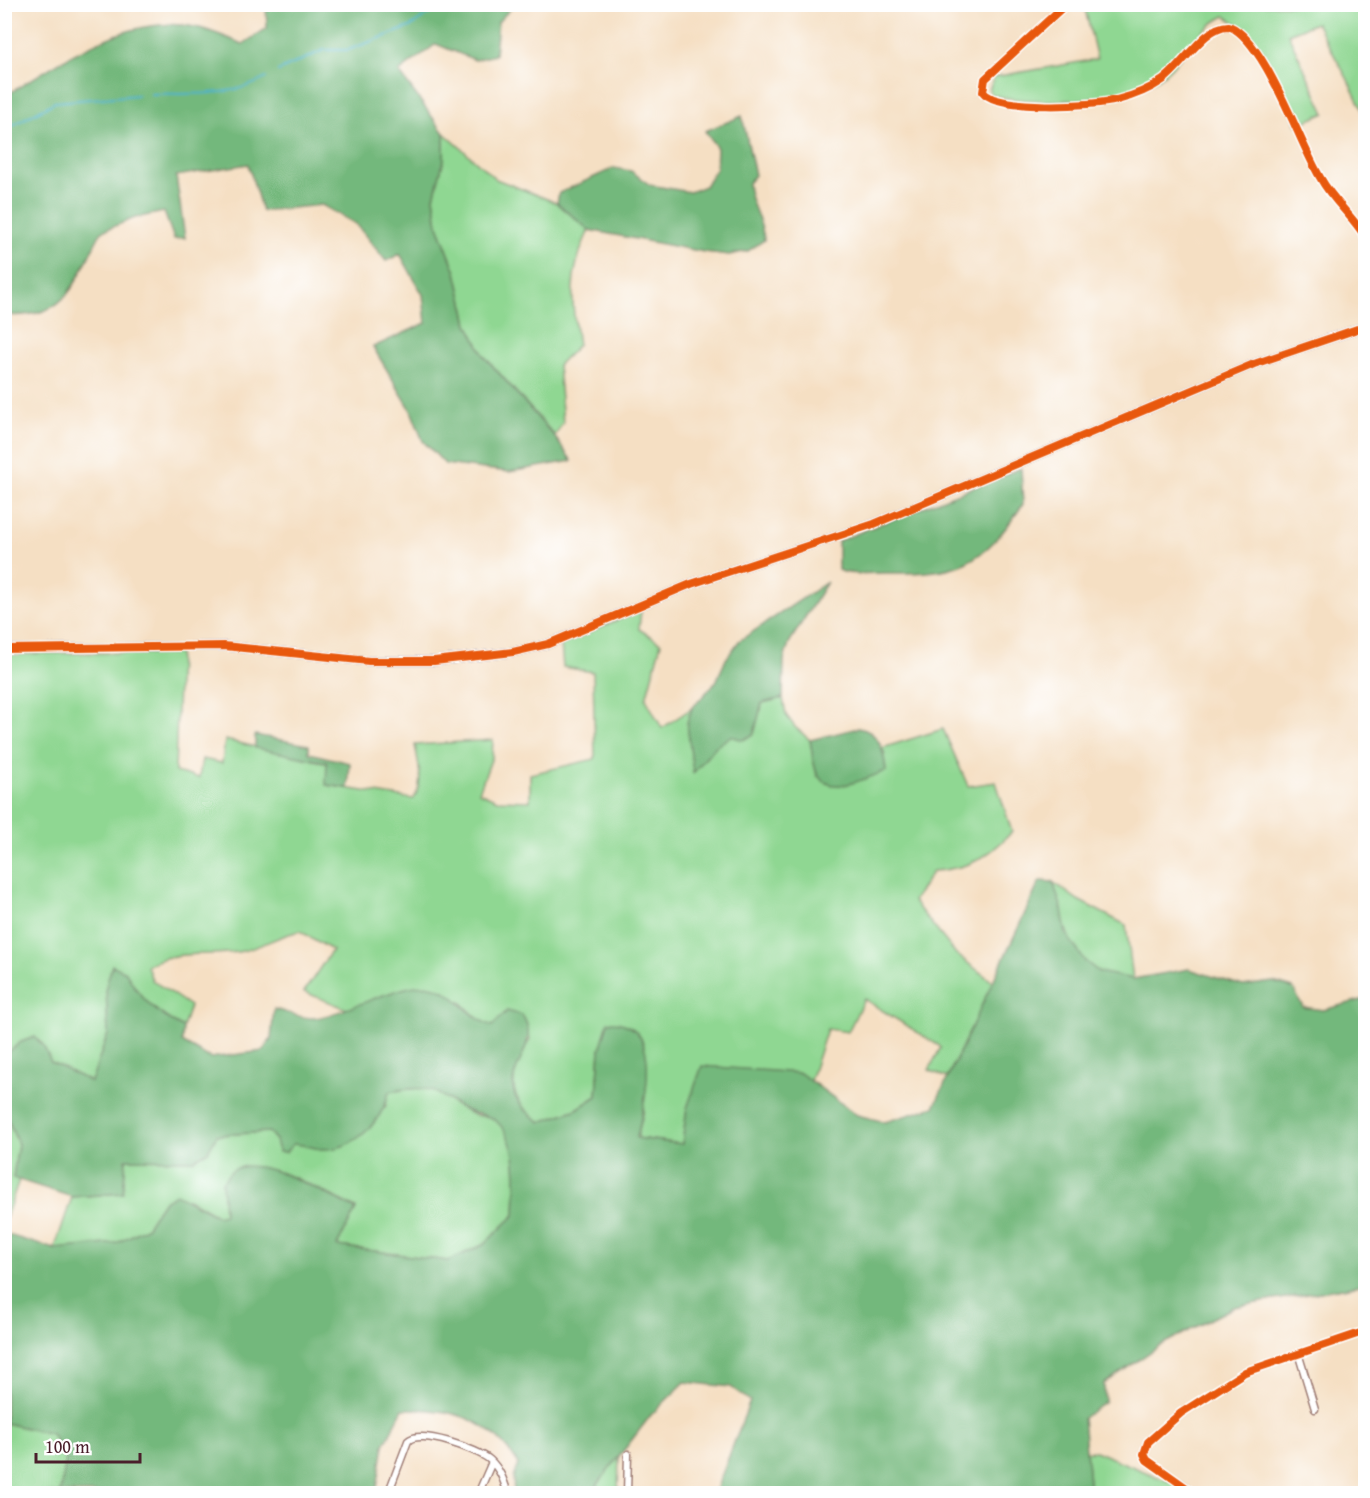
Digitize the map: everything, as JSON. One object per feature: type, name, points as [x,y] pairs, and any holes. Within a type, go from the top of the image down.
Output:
[{"type":"street","points":[[1066,4],[985,79],[983,92],[986,96],[1000,102],[1078,105],[1118,100],[1160,82],[1180,66],[1212,30],[1229,26],[1245,38],[1265,66],[1320,178],[1365,238]]},
{"type":"street","points":[[4,649],[224,646],[369,661],[434,661],[513,652],[548,644],[691,584],[874,524],[1254,364],[1365,326]]},
{"type":"street","points":[[1195,1494],[1147,1460],[1144,1454],[1148,1442],[1181,1413],[1245,1372],[1299,1356],[1365,1331]]},
{"type":"street","points":[[1299,1356],[1315,1408]]},
{"type":"street","points":[[388,1494],[408,1441],[416,1435],[429,1436],[483,1455],[500,1472],[508,1494]]},
{"type":"street","points":[[627,1494],[628,1454]]},
{"type":"street","points":[[478,1494],[492,1462]]},
{"type":"green space","points":[[266,5],[514,5],[498,22],[495,55],[475,60],[436,44],[399,72],[444,133],[444,159],[434,197],[438,226],[456,272],[468,324],[484,356],[554,436],[572,461],[509,472],[445,464],[423,441],[410,408],[373,347],[426,323],[423,295],[400,254],[386,261],[356,224],[322,205],[262,211],[248,164],[176,176],[185,238],[174,239],[164,212],[135,218],[102,231],[77,280],[58,303],[45,311],[27,315],[5,315],[5,96],[48,69],[95,44],[144,27],[170,25],[195,27],[243,44],[267,28]]},
{"type":"green space","points":[[1084,5],[1365,5],[1365,116],[1316,23],[1288,34],[1325,113],[1297,125],[1270,64],[1261,50],[1251,37],[1225,16],[1207,29],[1159,78],[1124,93],[1054,101],[992,95],[989,90],[994,77],[1097,59]]},
{"type":"green space","points":[[742,116],[755,175],[748,183],[749,191],[764,240],[748,251],[729,255],[704,252],[589,230],[557,203],[559,193],[614,168],[631,171],[650,185],[690,192],[705,186],[716,169],[717,148],[705,131]]},
{"type":"green space","points":[[444,133],[496,179],[557,203],[589,230],[574,274],[573,299],[578,345],[558,365],[563,422],[555,436],[484,356],[468,324],[456,272],[438,226],[434,196],[444,159]]},
{"type":"green space","points":[[1021,468],[1023,504],[994,542],[966,562],[931,572],[854,574],[838,570],[838,541]]},
{"type":"green space","points":[[827,582],[789,643],[784,660],[783,698],[762,703],[754,734],[743,740],[731,736],[715,747],[693,773],[687,723],[692,708],[716,682],[726,659],[739,641]]},
{"type":"green space","points":[[641,610],[639,629],[661,643],[646,699],[662,728],[692,708],[687,723],[694,772],[715,747],[761,710],[762,703],[783,698],[786,715],[795,727],[810,740],[817,776],[885,754],[882,748],[943,729],[968,786],[996,782],[1012,832],[986,855],[967,865],[933,871],[913,901],[956,954],[993,982],[947,1078],[929,1070],[941,1047],[864,999],[848,1032],[827,1029],[810,1081],[800,1073],[687,1108],[682,1144],[637,1138],[644,1110],[600,1050],[597,1096],[577,1109],[541,1122],[529,1113],[515,1094],[514,1084],[518,1063],[530,1039],[507,1011],[493,1026],[481,1022],[461,1002],[380,999],[347,1009],[304,992],[332,950],[300,931],[243,951],[181,955],[158,960],[147,966],[152,980],[190,1006],[183,1028],[150,1005],[131,982],[126,972],[106,986],[108,1034],[91,1082],[51,1062],[43,1045],[35,1037],[17,1045],[5,1060],[5,653],[179,653],[175,772],[199,778],[202,759],[222,763],[225,740],[327,763],[327,785],[413,799],[420,780],[415,745],[493,740],[492,757],[479,792],[497,800],[530,801],[530,774],[595,759],[593,672],[563,667],[561,644]]},
{"type":"green space","points":[[858,728],[871,733],[880,743],[886,771],[861,781],[842,785],[825,782],[815,769],[810,740]]},
{"type":"green space","points":[[255,735],[309,745],[309,753],[350,763],[348,788],[326,785],[327,762],[255,748]]},
{"type":"green space","points":[[1040,881],[1053,882],[1062,909],[1066,934],[1085,961],[1099,972],[1133,979],[1189,969],[1243,986],[1273,982],[1293,988],[1303,1007],[1323,1010],[1365,999],[1365,1284],[1234,1307],[1159,1346],[1104,1384],[1105,1402],[1083,1418],[1090,1493],[715,1493],[750,1401],[731,1387],[685,1382],[651,1415],[591,1493],[514,1493],[513,1478],[518,1464],[496,1436],[469,1419],[438,1411],[403,1409],[384,1445],[376,1494],[60,1493],[66,1460],[52,1434],[5,1423],[5,1234],[54,1249],[117,1243],[146,1228],[164,1201],[176,1194],[218,1216],[224,1214],[222,1182],[231,1171],[243,1167],[258,1167],[294,1178],[356,1209],[337,1246],[448,1261],[483,1245],[515,1215],[515,1164],[509,1140],[503,1129],[492,1118],[469,1112],[430,1090],[413,1088],[389,1092],[380,1114],[365,1132],[345,1145],[333,1148],[321,1149],[293,1144],[286,1152],[279,1152],[276,1140],[269,1132],[217,1135],[208,1151],[193,1160],[126,1159],[123,1193],[72,1197],[13,1178],[18,1144],[5,1111],[7,1053],[21,1042],[35,1037],[43,1045],[51,1062],[91,1082],[108,1034],[106,986],[112,965],[126,972],[131,982],[150,1005],[183,1028],[182,1042],[210,1058],[263,1051],[271,1039],[274,1009],[315,1018],[391,992],[420,985],[431,986],[448,993],[476,1017],[492,1026],[507,1011],[522,1015],[528,1029],[527,1042],[517,1067],[514,1093],[523,1107],[541,1122],[577,1109],[597,1096],[600,1050],[608,1022],[626,1025],[638,1034],[645,1048],[647,1066],[644,1105],[637,1138],[682,1144],[687,1108],[702,1066],[800,1073],[857,1115],[885,1122],[934,1107]]},
{"type":"green space","points":[[1053,882],[1078,900],[1126,925],[1133,979],[1100,972],[1079,956],[1067,933]]},
{"type":"green space","points":[[424,1087],[466,1111],[494,1119],[509,1139],[515,1164],[515,1215],[483,1245],[448,1261],[337,1246],[356,1208],[295,1178],[262,1168],[231,1171],[224,1214],[218,1216],[189,1199],[164,1201],[146,1228],[117,1243],[54,1250],[72,1197],[123,1193],[126,1159],[193,1160],[208,1151],[217,1135],[269,1132],[286,1152],[293,1144],[306,1144],[319,1149],[386,1106],[388,1092]]},
{"type":"green space","points":[[4,1111],[18,1144],[13,1177],[19,1180],[5,1220]]},
{"type":"green space","points":[[5,1423],[52,1434],[66,1460],[60,1493],[5,1494]]},
{"type":"green space","points":[[1095,1451],[1170,1482],[1174,1479],[1197,1493],[1090,1493],[1086,1452]]},
{"type":"green space","points":[[619,1455],[618,1493],[591,1494]]},
{"type":"waterway","points":[[278,71],[324,50],[348,50],[410,27],[444,4]]},
{"type":"waterway","points":[[151,94],[224,92],[266,78]]},
{"type":"waterway","points":[[4,130],[55,102],[138,95]]},
{"type":"cycle path","points":[[1066,4],[985,79],[983,92],[992,98],[1025,104],[1068,105],[1117,100],[1141,92],[1163,80],[1211,32],[1220,27],[1229,26],[1243,35],[1256,51],[1281,95],[1321,179],[1366,238]]},
{"type":"cycle path","points":[[4,649],[224,646],[369,661],[434,661],[513,652],[548,644],[691,584],[874,524],[1254,364],[1366,326]]},
{"type":"cycle path","points":[[1195,1494],[1147,1460],[1144,1454],[1148,1442],[1181,1413],[1245,1372],[1366,1331]]}]
